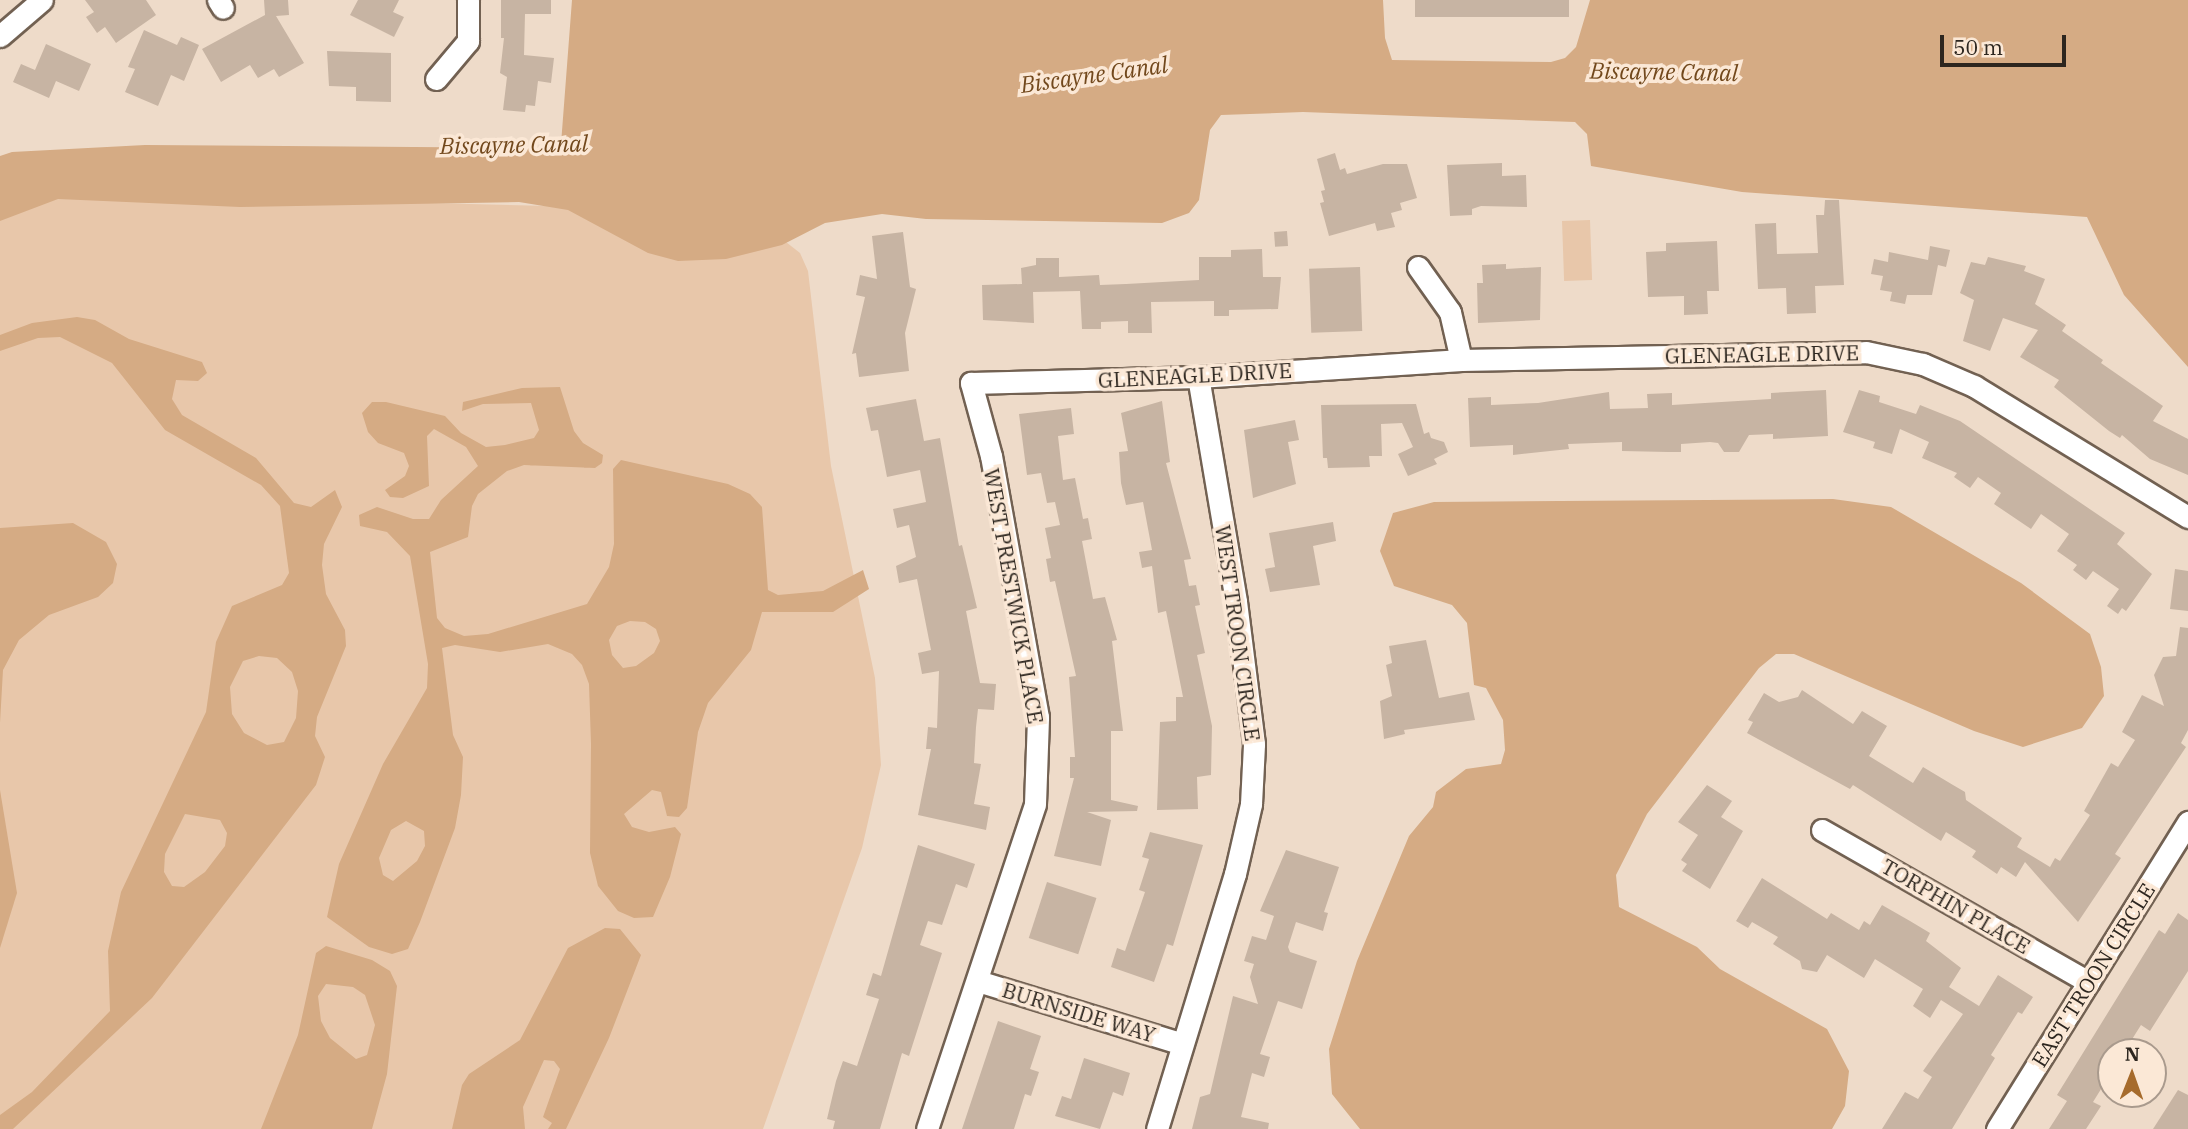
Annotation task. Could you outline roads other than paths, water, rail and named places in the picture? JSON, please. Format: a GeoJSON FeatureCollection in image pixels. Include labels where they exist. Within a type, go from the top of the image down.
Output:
{"type":"FeatureCollection","features":[{"type":"Feature","properties":{"kind":"street"},"geometry":{"type":"LineString","coordinates":[[0,36],[42,0]]}},
{"type":"Feature","properties":{"kind":"street"},"geometry":{"type":"LineString","coordinates":[[436,79],[468,41],[468,0]]}},
{"type":"Feature","properties":{"kind":"street"},"geometry":{"type":"LineString","coordinates":[[1418,267],[1450,312],[1461,360]]}},
{"type":"Feature","properties":{"kind":"street","name":"GLENEAGLE DRIVE"},"geometry":{"type":"LineString","coordinates":[[971,383],[1198,377],[1461,360],[1866,352],[1923,364],[1974,386],[2188,517]]}},
{"type":"Feature","properties":{"kind":"street","name":"WEST TROON CIRCLE"},"geometry":{"type":"LineString","coordinates":[[1157,1129],[1180,1043],[1235,874],[1251,804],[1254,744],[1236,601],[1198,377]]}},
{"type":"Feature","properties":{"kind":"street","name":"WEST PRESTWICK PLACE"},"geometry":{"type":"LineString","coordinates":[[927,1129],[1035,804],[1038,717],[991,456],[971,383]]}},
{"type":"Feature","properties":{"kind":"street","name":"EAST TROON CIRCLE"},"geometry":{"type":"LineString","coordinates":[[1997,1129],[2188,822]]}},
{"type":"Feature","properties":{"kind":"street","name":"TORPHIN PLACE"},"geometry":{"type":"LineString","coordinates":[[1822,830],[2089,982]]}},
{"type":"Feature","properties":{"kind":"street","name":"BURNSIDE WAY"},"geometry":{"type":"LineString","coordinates":[[978,981],[1180,1043]]}},
{"type":"Feature","properties":{"kind":"water","name":"Biscayne Canal"},"geometry":{"type":"Polygon","coordinates":[[[572,0],[1383,0],[1385,38],[1392,60],[1551,62],[1565,58],[1576,47],[1590,0],[2188,0],[2188,367],[2124,295],[2087,217],[1742,192],[1591,166],[1587,134],[1575,122],[1303,112],[1221,115],[1210,130],[1199,200],[1189,213],[1162,223],[926,219],[882,214],[825,223],[782,245],[726,259],[678,261],[648,253],[568,210],[519,202],[240,207],[58,199],[0,221],[0,156],[12,152],[145,145],[548,148],[561,144],[572,0]]]}},
{"type":"Feature","properties":{"kind":"water"},"geometry":{"type":"Polygon","coordinates":[[[77,317],[95,320],[129,339],[202,362],[207,373],[198,381],[176,380],[172,399],[182,415],[256,458],[294,503],[311,507],[335,490],[342,507],[324,544],[322,565],[326,594],[345,630],[346,646],[317,717],[315,736],[325,757],[316,785],[152,998],[13,1129],[0,1129],[0,1115],[32,1092],[110,1011],[108,951],[121,892],[206,712],[216,642],[232,606],[282,585],[289,573],[280,506],[261,485],[165,430],[112,363],[60,337],[38,338],[0,351],[0,335],[32,323],[77,317]],[[259,656],[243,661],[230,687],[232,714],[244,733],[267,745],[284,742],[296,718],[298,691],[292,672],[277,658],[259,656]],[[185,814],[165,854],[164,872],[172,886],[184,887],[205,872],[225,846],[227,833],[220,820],[185,814]]]}},
{"type":"Feature","properties":{"kind":"water"},"geometry":{"type":"Polygon","coordinates":[[[560,387],[574,431],[583,443],[603,455],[602,463],[595,468],[524,465],[507,471],[478,494],[472,506],[468,537],[430,552],[437,618],[445,628],[464,636],[488,634],[587,604],[609,567],[614,544],[613,469],[621,460],[728,484],[750,494],[762,507],[768,590],[778,595],[823,591],[863,570],[869,589],[833,612],[762,612],[751,650],[708,703],[698,732],[687,808],[679,817],[667,816],[661,792],[652,790],[624,814],[632,827],[649,832],[675,827],[681,834],[670,877],[653,917],[634,918],[618,911],[598,886],[590,853],[589,684],[582,665],[572,654],[548,644],[500,652],[455,645],[442,648],[453,735],[463,757],[461,795],[455,828],[420,922],[408,949],[392,954],[369,947],[327,917],[339,864],[383,764],[427,688],[428,664],[410,556],[387,532],[360,526],[359,515],[377,507],[413,519],[429,519],[441,500],[478,466],[466,447],[434,429],[427,436],[429,486],[403,498],[390,497],[385,490],[405,476],[409,466],[404,453],[378,443],[368,432],[362,413],[372,402],[386,402],[445,416],[461,433],[486,447],[505,445],[534,438],[539,430],[531,403],[483,404],[462,411],[463,402],[522,388],[560,387]],[[630,621],[617,626],[609,640],[612,655],[623,668],[636,666],[654,653],[660,641],[656,629],[645,622],[630,621]],[[406,821],[391,830],[379,858],[383,875],[393,881],[417,861],[425,846],[424,831],[406,821]]]}},
{"type":"Feature","properties":{"kind":"water"},"geometry":{"type":"Polygon","coordinates":[[[1833,499],[1891,507],[2021,583],[2090,634],[2101,667],[2104,696],[2082,728],[2023,747],[1974,731],[1794,654],[1776,654],[1759,668],[1647,814],[1616,875],[1619,907],[1697,947],[1720,969],[1827,1029],[1849,1071],[1845,1106],[1832,1129],[1360,1129],[1332,1094],[1329,1049],[1357,961],[1409,836],[1433,807],[1436,792],[1466,769],[1501,764],[1505,750],[1503,720],[1486,688],[1474,685],[1467,623],[1452,605],[1394,586],[1380,551],[1393,513],[1434,502],[1833,499]]]}},
{"type":"Feature","properties":{"kind":"water"},"geometry":{"type":"Polygon","coordinates":[[[73,523],[106,542],[117,564],[113,583],[98,597],[49,615],[19,640],[3,670],[0,723],[0,528],[73,523]]]}},
{"type":"Feature","properties":{"kind":"water"},"geometry":{"type":"Polygon","coordinates":[[[0,790],[17,893],[0,948],[0,790]]]}},
{"type":"Feature","properties":{"kind":"water"},"geometry":{"type":"Polygon","coordinates":[[[605,928],[620,929],[641,955],[609,1038],[566,1129],[548,1129],[552,1123],[543,1117],[560,1069],[554,1061],[544,1060],[523,1107],[525,1129],[452,1129],[462,1085],[469,1074],[520,1040],[568,948],[605,928]]]}},
{"type":"Feature","properties":{"kind":"water"},"geometry":{"type":"Polygon","coordinates":[[[326,946],[372,960],[390,971],[397,986],[387,1074],[372,1129],[261,1129],[298,1035],[316,953],[326,946]],[[326,984],[318,996],[321,1021],[330,1038],[356,1059],[367,1055],[375,1025],[365,995],[353,987],[326,984]]]}}]}
